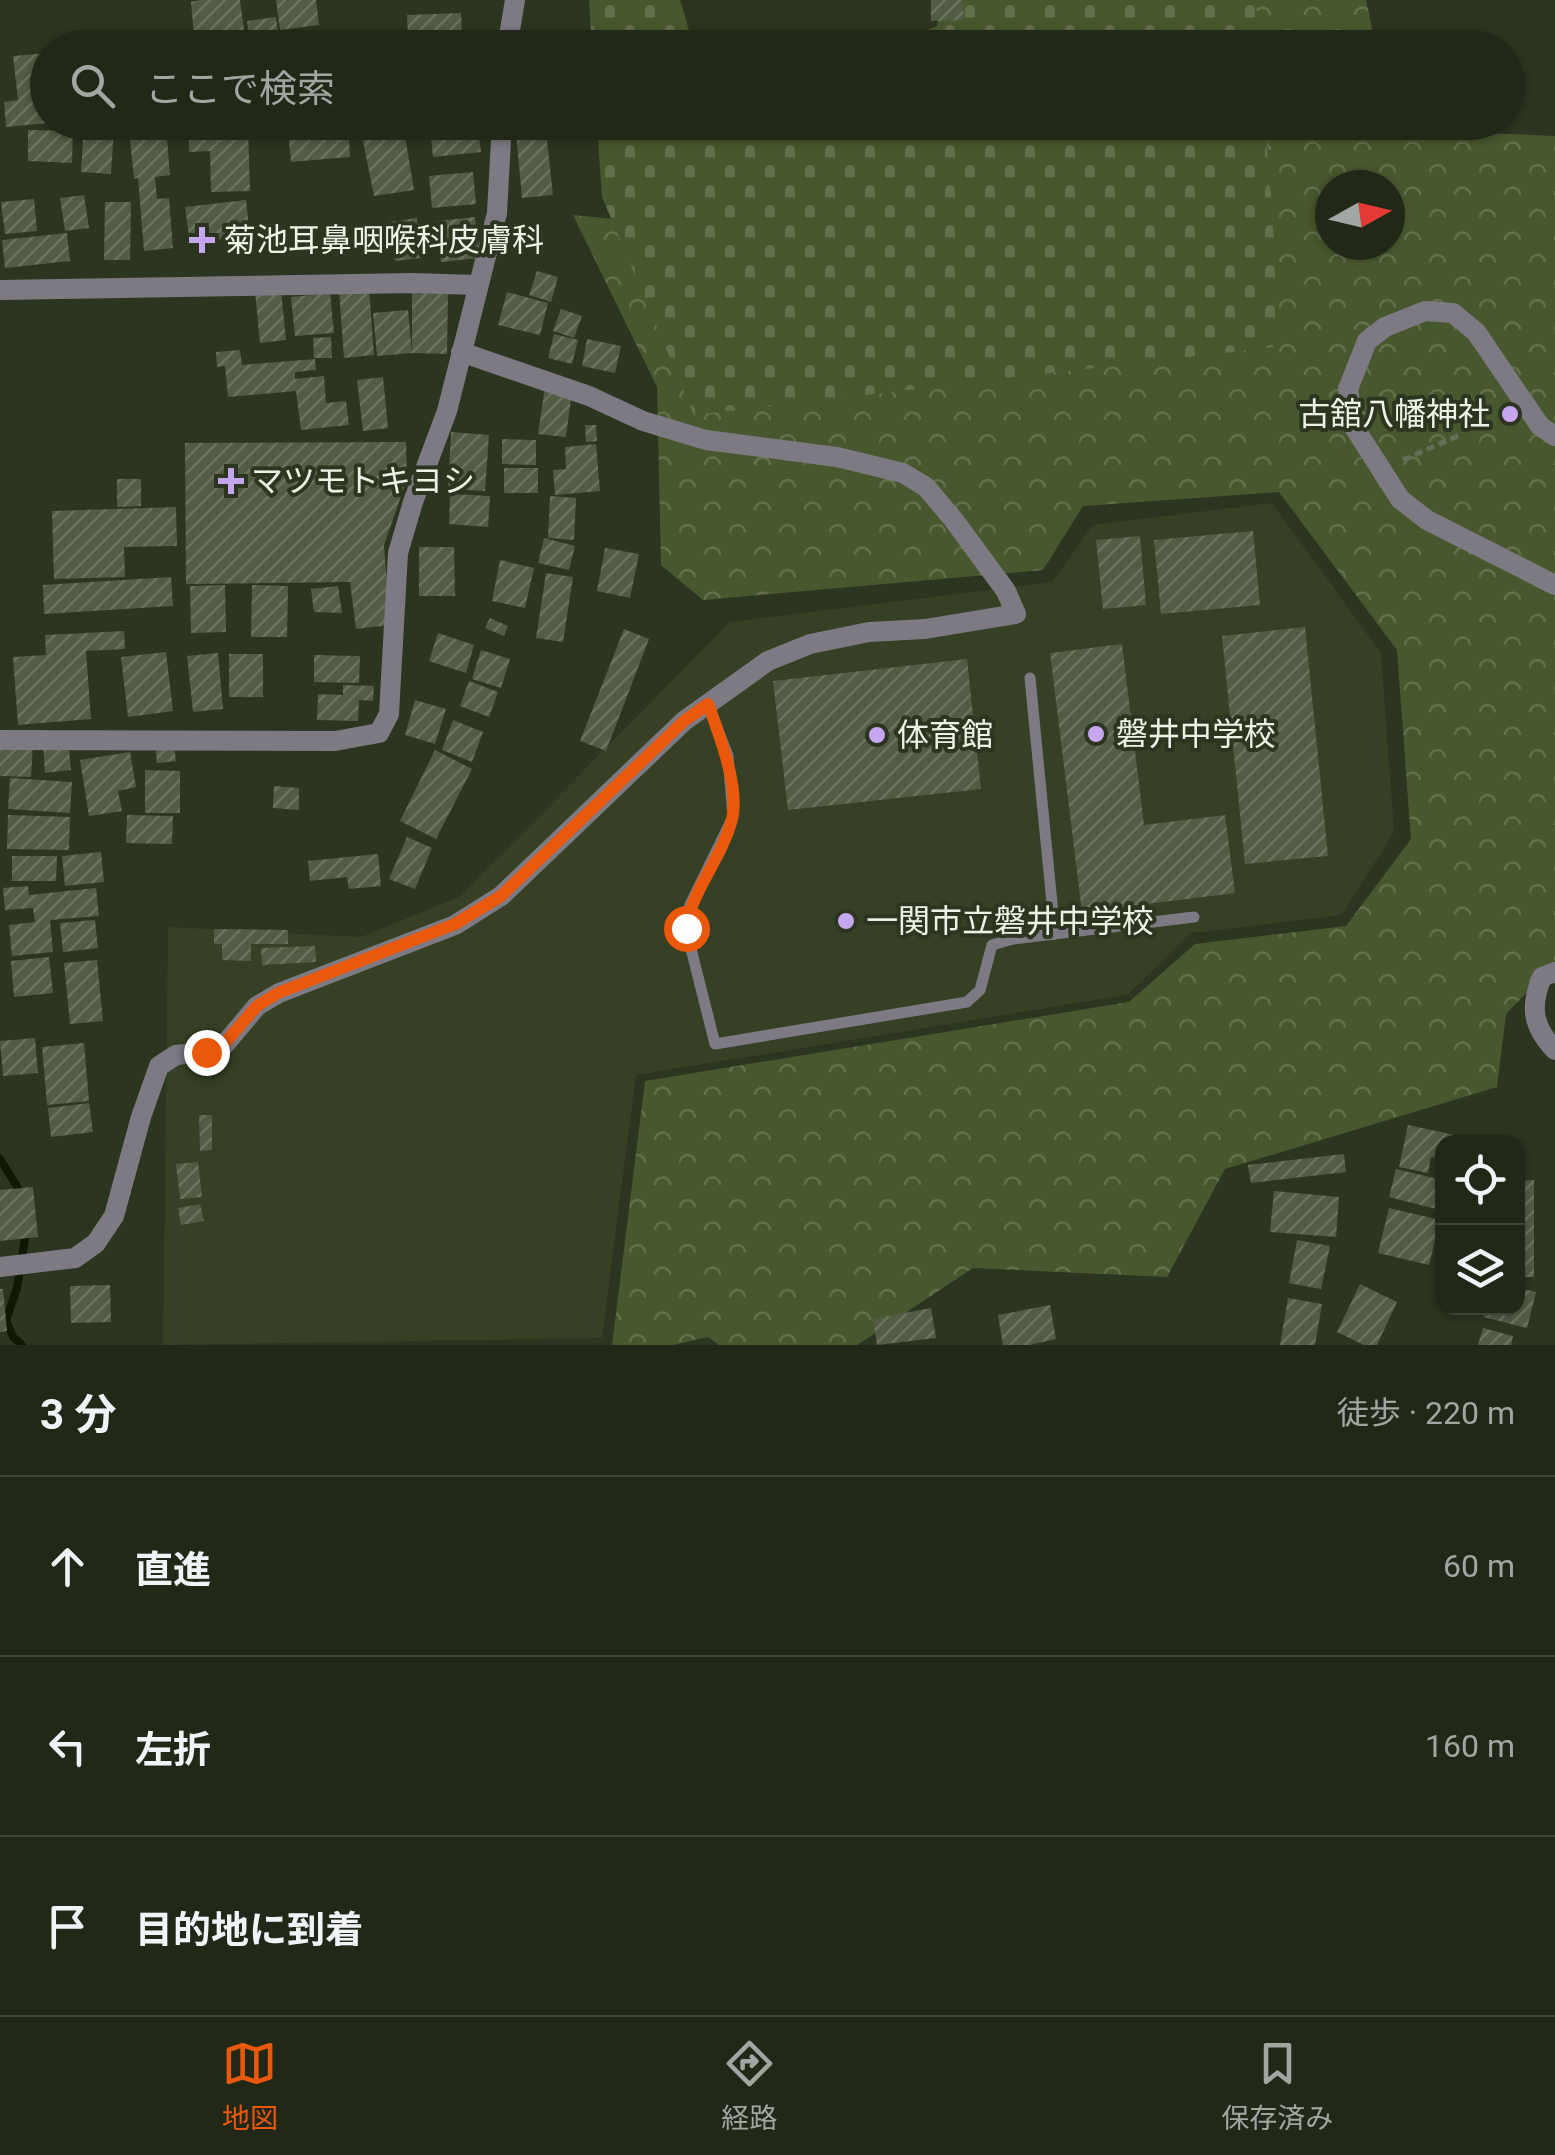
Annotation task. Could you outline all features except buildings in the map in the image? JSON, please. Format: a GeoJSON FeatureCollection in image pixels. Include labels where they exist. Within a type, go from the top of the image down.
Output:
{"type":"FeatureCollection","features":[{"type":"Feature","properties":{"kind":"street"},"geometry":{"type":"LineString","coordinates":[[510,30],[515,0]]}},
{"type":"Feature","properties":{"kind":"street"},"geometry":{"type":"LineString","coordinates":[[0,740],[335,741],[379,733],[389,714],[398,553],[446,410],[497,213],[501,140]]}},
{"type":"Feature","properties":{"kind":"street"},"geometry":{"type":"LineString","coordinates":[[0,290],[477,285]]}},
{"type":"Feature","properties":{"kind":"street"},"geometry":{"type":"LineString","coordinates":[[1555,436],[1540,426],[1476,332],[1453,313],[1425,311],[1385,327],[1367,341],[1348,390],[1354,427],[1400,499],[1426,520],[1555,585]]}},
{"type":"Feature","properties":{"kind":"street"},"geometry":{"type":"LineString","coordinates":[[0,1267],[75,1258],[96,1243],[114,1216],[159,1066],[176,1055],[206,1052],[224,1044],[257,1006],[278,993],[455,924],[501,896],[684,721],[768,661],[810,644],[868,632],[925,629],[1016,614],[1006,591],[953,519],[926,487],[904,473],[836,457],[706,440],[643,421],[589,396],[460,352]]}},
{"type":"Feature","properties":{"kind":"street"},"geometry":{"type":"LineString","coordinates":[[1555,972],[1542,976],[1534,998],[1534,1014],[1539,1031],[1555,1050]]}},
{"type":"Feature","properties":{"kind":"lane"},"geometry":{"type":"LineString","coordinates":[[1030,678],[1054,934]]}},
{"type":"Feature","properties":{"kind":"lane"},"geometry":{"type":"LineString","coordinates":[[708,704],[728,756],[733,817],[690,905],[686,928],[714,1044],[967,1002],[980,990],[992,945],[1194,917]]}},
{"type":"Feature","properties":{"kind":"path"},"geometry":{"type":"LineString","coordinates":[[1381,468],[1460,435]]}},
{"type":"Feature","properties":{"kind":"shaded area","name":"一関市立磐井中学校"},"geometry":{"type":"Polygon","coordinates":[[[1272,503],[1381,653],[1394,832],[1342,915],[1192,933],[1127,995],[636,1075],[602,1338],[163,1345],[168,927],[361,937],[459,897],[730,622],[1052,582],[1093,525],[1272,503]]]}},
{"type":"Feature","properties":{"kind":"green space"},"geometry":{"type":"Polygon","coordinates":[[[589,0],[680,0],[689,30],[591,30],[589,0]]]}},
{"type":"Feature","properties":{"kind":"green space"},"geometry":{"type":"Polygon","coordinates":[[[940,0],[1256,0],[1259,30],[928,30],[937,26],[940,0]]]}},
{"type":"Feature","properties":{"kind":"green space"},"geometry":{"type":"Polygon","coordinates":[[[1014,0],[1366,0],[1372,30],[1012,30],[1014,0]]]}},
{"type":"Feature","properties":{"kind":"green space"},"geometry":{"type":"Polygon","coordinates":[[[1525,135],[1555,136],[1555,963],[1506,1014],[1497,1087],[1225,1169],[1167,1277],[973,1268],[857,1345],[719,1345],[708,1337],[673,1345],[612,1345],[645,1081],[1129,1002],[1195,944],[1346,926],[1411,839],[1397,650],[1279,492],[1083,506],[1043,570],[703,600],[661,565],[657,387],[573,215],[789,237],[845,140],[1525,140],[1525,135]]]}},
{"type":"Feature","properties":{"kind":"green space"},"geometry":{"type":"Polygon","coordinates":[[[598,140],[1266,140],[1282,346],[694,415],[602,197],[598,140]]]}},
{"type":"Feature","properties":{"kind":"waterway"},"geometry":{"type":"LineString","coordinates":[[0,1159],[21,1193]]}},
{"type":"Feature","properties":{"kind":"waterway"},"geometry":{"type":"LineString","coordinates":[[22,1345],[13,1337],[6,1320],[17,1288],[26,1232]]}},
{"type":"Feature","properties":{"kind":"place","name":"菊池耳鼻咽喉科皮膚科"},"geometry":{"type":"Point","coordinates":[202,240]}},
{"type":"Feature","properties":{"kind":"place","name":"古舘八幡神社"},"geometry":{"type":"Point","coordinates":[1510,414]}},
{"type":"Feature","properties":{"kind":"place","name":"マツモトキヨシ"},"geometry":{"type":"Point","coordinates":[231,481]}},
{"type":"Feature","properties":{"kind":"place","name":"磐井中学校"},"geometry":{"type":"Point","coordinates":[1096,734]}},
{"type":"Feature","properties":{"kind":"place","name":"体育館"},"geometry":{"type":"Point","coordinates":[877,735]}},
{"type":"Feature","properties":{"kind":"place","name":"一関市立磐井中学校"},"geometry":{"type":"Point","coordinates":[846,921]}},
{"type":"Feature","properties":{"kind":"route"},"geometry":{"type":"LineString","coordinates":[[206,1052],[224,1044],[257,1006],[278,993],[455,924],[501,896],[684,721],[708,704],[728,756],[733,817],[690,905],[686,928]]}}]}
